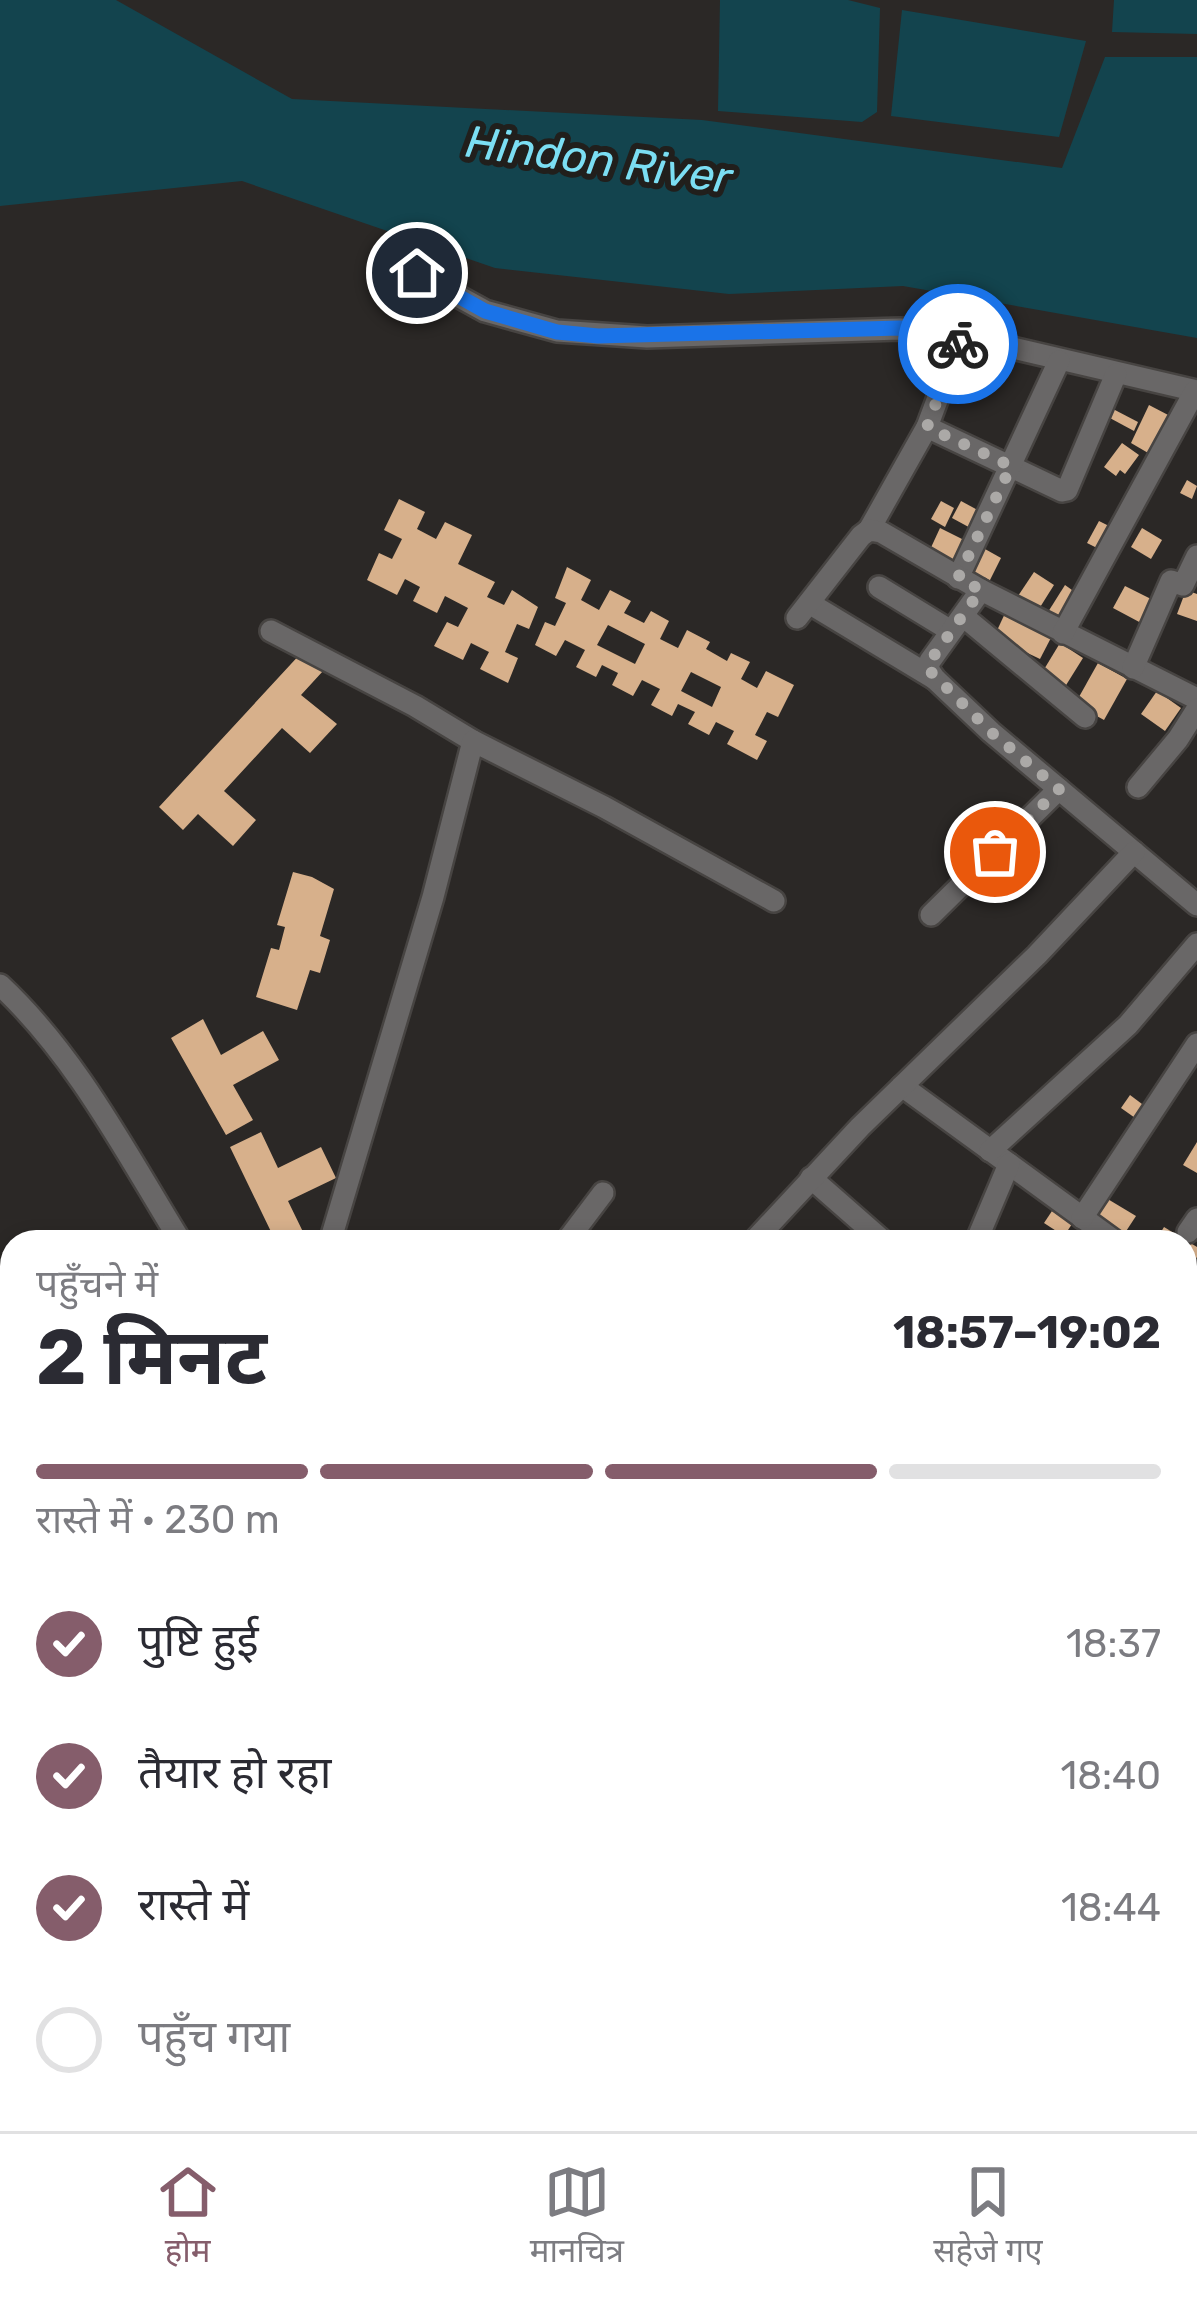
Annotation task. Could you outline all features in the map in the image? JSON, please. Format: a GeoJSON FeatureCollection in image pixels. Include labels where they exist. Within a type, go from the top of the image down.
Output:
{"type":"FeatureCollection","features":[{"type":"Feature","properties":{"kind":"street"},"geometry":{"type":"LineString","coordinates":[[383,255],[485,311],[557,332],[647,337],[900,328],[961,336],[1196,391],[1063,633]]}},
{"type":"Feature","properties":{"kind":"street"},"geometry":{"type":"LineString","coordinates":[[961,336],[927,427],[869,530],[803,610],[935,679],[1197,905]]}},
{"type":"Feature","properties":{"kind":"street"},"geometry":{"type":"LineString","coordinates":[[958,578],[1059,361]]}},
{"type":"Feature","properties":{"kind":"street"},"geometry":{"type":"LineString","coordinates":[[927,427],[1067,490],[1116,374]]}},
{"type":"Feature","properties":{"kind":"street"},"geometry":{"type":"LineString","coordinates":[[869,530],[881,532],[958,578],[1197,699]]}},
{"type":"Feature","properties":{"kind":"street"},"geometry":{"type":"LineString","coordinates":[[1133,668],[1171,581],[1183,585],[1197,556]]}},
{"type":"Feature","properties":{"kind":"street"},"geometry":{"type":"LineString","coordinates":[[879,586],[957,623],[1085,717]]}},
{"type":"Feature","properties":{"kind":"street"},"geometry":{"type":"LineString","coordinates":[[935,679],[928,664],[981,590]]}},
{"type":"Feature","properties":{"kind":"street"},"geometry":{"type":"LineString","coordinates":[[271,631],[774,901]]}},
{"type":"Feature","properties":{"kind":"street"},"geometry":{"type":"LineString","coordinates":[[1138,787],[1197,709]]}},
{"type":"Feature","properties":{"kind":"street"},"geometry":{"type":"LineString","coordinates":[[1178,740],[1197,757]]}},
{"type":"Feature","properties":{"kind":"street"},"geometry":{"type":"LineString","coordinates":[[334,1230],[433,897],[473,741]]}},
{"type":"Feature","properties":{"kind":"street"},"geometry":{"type":"LineString","coordinates":[[931,915],[1059,789]]}},
{"type":"Feature","properties":{"kind":"street"},"geometry":{"type":"LineString","coordinates":[[769,1230],[812,1178],[1134,852]]}},
{"type":"Feature","properties":{"kind":"street"},"geometry":{"type":"LineString","coordinates":[[979,1230],[999,1158],[1128,1025],[1197,944]]}},
{"type":"Feature","properties":{"kind":"street"},"geometry":{"type":"LineString","coordinates":[[0,985],[92,1093],[175,1230]]}},
{"type":"Feature","properties":{"kind":"street"},"geometry":{"type":"LineString","coordinates":[[1082,1218],[1197,1044]]}},
{"type":"Feature","properties":{"kind":"street"},"geometry":{"type":"LineString","coordinates":[[902,1086],[1099,1230]]}},
{"type":"Feature","properties":{"kind":"street"},"geometry":{"type":"LineString","coordinates":[[812,1178],[870,1230]]}},
{"type":"Feature","properties":{"kind":"street"},"geometry":{"type":"LineString","coordinates":[[575,1230],[603,1193]]}},
{"type":"Feature","properties":{"kind":"water","name":"Hindon River"},"geometry":{"type":"Polygon","coordinates":[[[0,0],[116,0],[292,99],[702,120],[1062,168],[1105,57],[1197,57],[1197,338],[903,286],[729,294],[495,268],[242,181],[0,206],[0,0]]]}},
{"type":"Feature","properties":{"kind":"water"},"geometry":{"type":"Polygon","coordinates":[[[720,0],[848,0],[880,8],[877,112],[862,122],[718,111],[720,0]]]}},
{"type":"Feature","properties":{"kind":"water"},"geometry":{"type":"Polygon","coordinates":[[[1114,0],[1197,0],[1197,34],[1112,32],[1114,0]]]}},
{"type":"Feature","properties":{"kind":"water"},"geometry":{"type":"Polygon","coordinates":[[[902,10],[1086,41],[1059,137],[891,116],[902,10]]]}},
{"type":"Feature","properties":{"kind":"building"},"geometry":{"type":"Polygon","coordinates":[[[1149,405],[1172,417],[1155,457],[1131,443],[1149,405]]]}},
{"type":"Feature","properties":{"kind":"building"},"geometry":{"type":"Polygon","coordinates":[[[1113,409],[1138,422],[1134,431],[1108,417],[1113,409]]]}},
{"type":"Feature","properties":{"kind":"building"},"geometry":{"type":"Polygon","coordinates":[[[1122,443],[1139,455],[1125,474],[1120,470],[1116,476],[1104,467],[1122,443]]]}},
{"type":"Feature","properties":{"kind":"building"},"geometry":{"type":"Polygon","coordinates":[[[1187,480],[1197,486],[1192,499],[1180,493],[1187,480]]]}},
{"type":"Feature","properties":{"kind":"building"},"geometry":{"type":"Polygon","coordinates":[[[399,499],[425,512],[417,529],[436,539],[445,522],[472,535],[458,564],[495,582],[487,597],[504,605],[512,590],[538,607],[529,629],[517,624],[505,652],[518,658],[508,683],[480,669],[489,652],[471,643],[463,660],[434,646],[447,622],[458,627],[468,608],[445,596],[437,613],[413,601],[420,587],[405,579],[397,595],[367,580],[379,553],[392,559],[402,539],[384,530],[399,499]]]}},
{"type":"Feature","properties":{"kind":"building"},"geometry":{"type":"Polygon","coordinates":[[[941,501],[954,508],[945,527],[931,519],[941,501]]]}},
{"type":"Feature","properties":{"kind":"building"},"geometry":{"type":"Polygon","coordinates":[[[961,501],[985,514],[976,531],[952,518],[961,501]]]}},
{"type":"Feature","properties":{"kind":"building"},"geometry":{"type":"Polygon","coordinates":[[[1099,521],[1113,528],[1101,550],[1087,543],[1099,521]]]}},
{"type":"Feature","properties":{"kind":"building"},"geometry":{"type":"Polygon","coordinates":[[[940,528],[970,543],[957,569],[928,554],[940,528]]]}},
{"type":"Feature","properties":{"kind":"building"},"geometry":{"type":"Polygon","coordinates":[[[1142,528],[1162,540],[1151,559],[1131,547],[1142,528]]]}},
{"type":"Feature","properties":{"kind":"building"},"geometry":{"type":"Polygon","coordinates":[[[985,549],[1001,558],[988,584],[972,575],[985,549]]]}},
{"type":"Feature","properties":{"kind":"building"},"geometry":{"type":"Polygon","coordinates":[[[567,567],[591,580],[581,600],[599,610],[610,590],[631,601],[624,613],[644,623],[651,611],[669,621],[660,639],[678,648],[687,630],[710,642],[706,649],[727,661],[731,653],[750,662],[741,679],[757,688],[766,671],[794,685],[778,717],[767,712],[755,735],[767,741],[757,760],[727,744],[734,731],[716,722],[709,735],[688,724],[695,712],[678,704],[672,716],[651,705],[660,689],[642,680],[633,696],[612,685],[618,673],[602,665],[596,677],[576,667],[585,650],[565,640],[556,656],[535,645],[545,622],[555,626],[566,603],[555,598],[567,567]],[[608,625],[597,645],[635,664],[645,644],[608,625]],[[691,672],[681,691],[712,707],[721,687],[691,672]]]}},
{"type":"Feature","properties":{"kind":"building"},"geometry":{"type":"Polygon","coordinates":[[[1034,572],[1054,585],[1037,612],[1016,599],[1034,572]]]}},
{"type":"Feature","properties":{"kind":"building"},"geometry":{"type":"Polygon","coordinates":[[[1065,585],[1079,595],[1062,621],[1048,612],[1065,585]]]}},
{"type":"Feature","properties":{"kind":"building"},"geometry":{"type":"Polygon","coordinates":[[[1125,586],[1155,601],[1143,624],[1113,608],[1125,586]]]}},
{"type":"Feature","properties":{"kind":"building"},"geometry":{"type":"Polygon","coordinates":[[[1186,590],[1197,594],[1197,621],[1177,614],[1186,590]]]}},
{"type":"Feature","properties":{"kind":"building"},"geometry":{"type":"Polygon","coordinates":[[[1007,609],[1054,632],[1040,659],[994,637],[1007,609]]]}},
{"type":"Feature","properties":{"kind":"building"},"geometry":{"type":"Polygon","coordinates":[[[1060,643],[1083,658],[1063,690],[1040,676],[1060,643]]]}},
{"type":"Feature","properties":{"kind":"building"},"geometry":{"type":"Polygon","coordinates":[[[303,651],[323,671],[301,695],[337,724],[310,753],[282,728],[224,791],[256,820],[233,846],[198,814],[183,830],[159,807],[303,651]]]}},
{"type":"Feature","properties":{"kind":"building"},"geometry":{"type":"Polygon","coordinates":[[[1098,663],[1127,679],[1104,720],[1075,704],[1098,663]]]}},
{"type":"Feature","properties":{"kind":"building"},"geometry":{"type":"Polygon","coordinates":[[[1157,691],[1181,708],[1165,731],[1141,714],[1157,691]]]}},
{"type":"Feature","properties":{"kind":"building"},"geometry":{"type":"Polygon","coordinates":[[[293,872],[334,889],[320,936],[330,940],[320,973],[310,970],[297,1010],[256,997],[271,948],[279,950],[285,927],[277,925],[293,872]]]}},
{"type":"Feature","properties":{"kind":"building"},"geometry":{"type":"Polygon","coordinates":[[[203,1019],[221,1055],[263,1031],[279,1060],[233,1085],[253,1120],[226,1135],[171,1038],[203,1019]]]}},
{"type":"Feature","properties":{"kind":"building"},"geometry":{"type":"Polygon","coordinates":[[[1130,1095],[1146,1107],[1138,1120],[1121,1108],[1130,1095]]]}},
{"type":"Feature","properties":{"kind":"building"},"geometry":{"type":"Polygon","coordinates":[[[261,1132],[278,1168],[321,1147],[336,1178],[288,1201],[302,1230],[270,1230],[230,1147],[261,1132]]]}},
{"type":"Feature","properties":{"kind":"building"},"geometry":{"type":"Polygon","coordinates":[[[1197,1142],[1197,1173],[1183,1165],[1197,1142]]]}},
{"type":"Feature","properties":{"kind":"building"},"geometry":{"type":"Polygon","coordinates":[[[1106,1198],[1136,1216],[1127,1230],[1101,1230],[1090,1223],[1106,1198]]]}},
{"type":"Feature","properties":{"kind":"building"},"geometry":{"type":"Polygon","coordinates":[[[1052,1211],[1072,1224],[1068,1230],[1055,1230],[1044,1223],[1052,1211]]]}},
{"type":"Feature","properties":{"kind":"way so far"},"geometry":{"type":"LineString","coordinates":[[958,344],[927,427],[1011,466],[958,578],[981,590],[928,669],[991,732],[1059,789],[995,852]]}},
{"type":"Feature","properties":{"kind":"route"},"geometry":{"type":"LineString","coordinates":[[417,273],[485,311],[557,332],[647,337],[900,328],[961,336],[958,344]]}}]}
